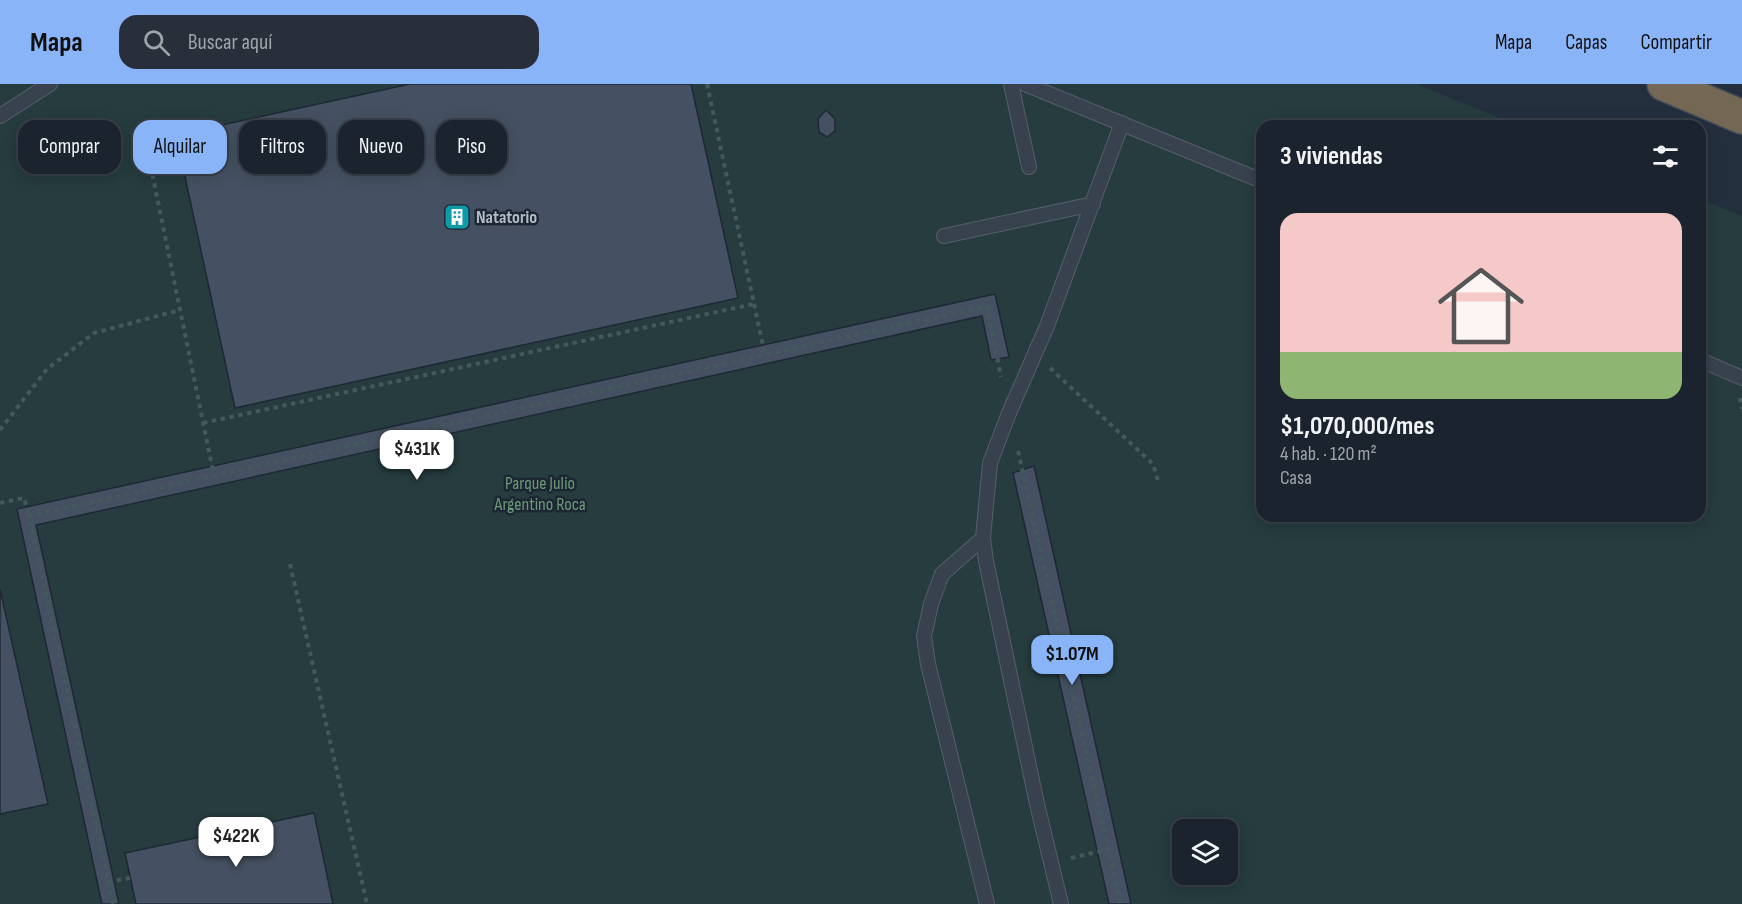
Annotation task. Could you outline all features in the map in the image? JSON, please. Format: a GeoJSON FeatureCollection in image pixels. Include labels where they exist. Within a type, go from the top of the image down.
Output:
{"type":"FeatureCollection","features":[{"type":"Feature","properties":{"kind":"highway"},"geometry":{"type":"LineString","coordinates":[[1664,84],[1742,117]]}},
{"type":"Feature","properties":{"kind":"lane"},"geometry":{"type":"LineString","coordinates":[[0,116],[50,84]]}},
{"type":"Feature","properties":{"kind":"lane"},"geometry":{"type":"LineString","coordinates":[[1011,84],[1029,167]]}},
{"type":"Feature","properties":{"kind":"lane"},"geometry":{"type":"LineString","coordinates":[[1025,84],[1256,179]]}},
{"type":"Feature","properties":{"kind":"lane"},"geometry":{"type":"LineString","coordinates":[[1061,904],[986,561],[983,538],[990,463],[1035,354],[1122,123]]}},
{"type":"Feature","properties":{"kind":"lane"},"geometry":{"type":"LineString","coordinates":[[944,236],[1093,204]]}},
{"type":"Feature","properties":{"kind":"lane"},"geometry":{"type":"LineString","coordinates":[[1706,363],[1742,378]]}},
{"type":"Feature","properties":{"kind":"lane"},"geometry":{"type":"LineString","coordinates":[[983,538],[942,574],[931,604],[924,636],[928,664],[987,904]]}},
{"type":"Feature","properties":{"kind":"path"},"geometry":{"type":"LineString","coordinates":[[707,84],[765,355]]}},
{"type":"Feature","properties":{"kind":"path"},"geometry":{"type":"LineString","coordinates":[[152,174],[214,476]]}},
{"type":"Feature","properties":{"kind":"path"},"geometry":{"type":"LineString","coordinates":[[203,423],[754,304]]}},
{"type":"Feature","properties":{"kind":"path"},"geometry":{"type":"LineString","coordinates":[[28,516],[987,306],[1009,413],[1121,904]]}},
{"type":"Feature","properties":{"kind":"path"},"geometry":{"type":"LineString","coordinates":[[0,430],[47,369],[94,333],[180,310]]}},
{"type":"Feature","properties":{"kind":"path"},"geometry":{"type":"LineString","coordinates":[[1035,354],[1153,464],[1158,481]]}},
{"type":"Feature","properties":{"kind":"path"},"geometry":{"type":"LineString","coordinates":[[0,503],[24,498],[113,904]]}},
{"type":"Feature","properties":{"kind":"path"},"geometry":{"type":"LineString","coordinates":[[290,564],[367,904]]}},
{"type":"Feature","properties":{"kind":"path"},"geometry":{"type":"LineString","coordinates":[[1010,673],[1065,660]]}},
{"type":"Feature","properties":{"kind":"path"},"geometry":{"type":"LineString","coordinates":[[1052,863],[1108,849]]}},
{"type":"Feature","properties":{"kind":"path"},"geometry":{"type":"LineString","coordinates":[[108,882],[130,878]]}},
{"type":"Feature","properties":{"kind":"green space","name":"Parque Julio Argentino Roca"},"geometry":{"type":"Polygon","coordinates":[[[0,84],[1416,84],[1504,120],[1256,120],[1256,522],[1706,522],[1706,201],[1742,216],[1742,904],[0,904],[0,84]]]}},
{"type":"Feature","properties":{"kind":"building","name":"Natatorio"},"geometry":{"type":"Polygon","coordinates":[[[410,84],[691,84],[738,298],[235,408],[184,174],[227,174],[227,124],[239,121],[239,174],[326,174],[326,120],[245,120],[410,84]]]}},
{"type":"Feature","properties":{"kind":"building"},"geometry":{"type":"Polygon","coordinates":[[[826,110],[835,119],[835,131],[827,137],[819,132],[818,119],[826,110]]]}},
{"type":"Feature","properties":{"kind":"building"},"geometry":{"type":"Polygon","coordinates":[[[995,294],[1009,357],[991,360],[982,316],[36,525],[119,904],[102,904],[17,509],[995,294]]]}},
{"type":"Feature","properties":{"kind":"building"},"geometry":{"type":"Polygon","coordinates":[[[1034,466],[1131,904],[1109,904],[1013,473],[1034,466]]]}},
{"type":"Feature","properties":{"kind":"building"},"geometry":{"type":"Polygon","coordinates":[[[0,589],[48,804],[0,814],[0,589]]]}},
{"type":"Feature","properties":{"kind":"building"},"geometry":{"type":"Polygon","coordinates":[[[314,813],[333,904],[136,904],[125,853],[314,813]]]}},
{"type":"Feature","properties":{"kind":"place","name":"Natatorio"},"geometry":{"type":"Point","coordinates":[457,217]}}]}
